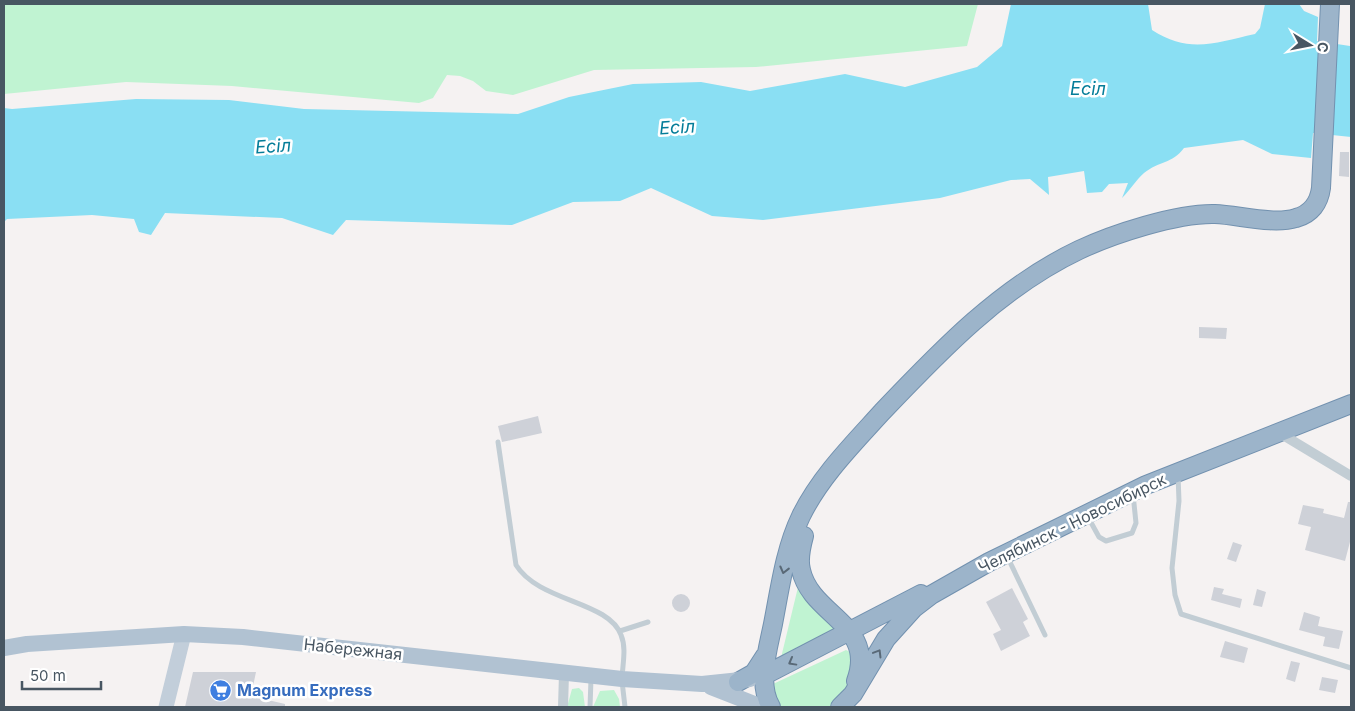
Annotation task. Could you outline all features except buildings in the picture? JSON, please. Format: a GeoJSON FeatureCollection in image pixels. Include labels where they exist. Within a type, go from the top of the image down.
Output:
{"type":"FeatureCollection","features":[{"type":"Feature","properties":{"kind":"highway"},"geometry":{"type":"LineString","coordinates":[[771,707],[766,694],[765,675],[770,642],[794,535],[802,513],[822,482],[853,444],[969,324],[1004,296],[1038,273],[1081,249],[1158,222],[1208,214],[1279,220],[1296,218],[1308,212],[1317,203],[1321,182],[1330,4]]}},
{"type":"Feature","properties":{"kind":"highway"},"geometry":{"type":"LineString","coordinates":[[844,704],[858,676],[860,660],[857,645],[850,631],[813,594],[802,576],[800,552],[808,523],[830,487],[947,353],[988,312],[1038,273]]}},
{"type":"Feature","properties":{"kind":"highway","name":"Челябинск - Новосибирск"},"geometry":{"type":"LineString","coordinates":[[844,704],[886,640],[914,608],[931,595],[989,562],[1132,491],[1351,404]]}},
{"type":"Feature","properties":{"kind":"highway"},"geometry":{"type":"LineString","coordinates":[[765,675],[989,562]]}},
{"type":"Feature","properties":{"kind":"highway"},"geometry":{"type":"LineString","coordinates":[[738,682],[749,677],[760,668],[770,642]]}},
{"type":"Feature","properties":{"kind":"highway"},"geometry":{"type":"LineString","coordinates":[[820,647],[834,643],[844,644],[854,650],[860,660]]}},
{"type":"Feature","properties":{"kind":"main road","name":"Набережная"},"geometry":{"type":"LineString","coordinates":[[4,648],[26,644],[184,634],[349,648],[622,680],[702,684],[738,682],[765,675]]}},
{"type":"Feature","properties":{"kind":"main road"},"geometry":{"type":"LineString","coordinates":[[166,707],[184,634]]}},
{"type":"Feature","properties":{"kind":"main road","name":"Набережная"},"geometry":{"type":"LineString","coordinates":[[702,684],[730,693],[762,707]]}},
{"type":"Feature","properties":{"kind":"street"},"geometry":{"type":"LineString","coordinates":[[1278,432],[1351,476]]}},
{"type":"Feature","properties":{"kind":"street"},"geometry":{"type":"LineString","coordinates":[[563,707],[564,674]]}},
{"type":"Feature","properties":{"kind":"lane"},"geometry":{"type":"LineString","coordinates":[[498,442],[508,496],[513,553],[522,574],[539,587],[609,618],[620,631],[624,644],[622,680],[625,707]]}},
{"type":"Feature","properties":{"kind":"lane"},"geometry":{"type":"LineString","coordinates":[[1178,472],[1179,501],[1172,568],[1175,595],[1181,614],[1351,668]]}},
{"type":"Feature","properties":{"kind":"lane"},"geometry":{"type":"LineString","coordinates":[[1086,513],[1102,540],[1110,541],[1132,533],[1136,523],[1132,491]]}},
{"type":"Feature","properties":{"kind":"lane"},"geometry":{"type":"LineString","coordinates":[[1006,554],[1045,635]]}},
{"type":"Feature","properties":{"kind":"lane"},"geometry":{"type":"LineString","coordinates":[[620,631],[648,622]]}},
{"type":"Feature","properties":{"kind":"lane"},"geometry":{"type":"LineString","coordinates":[[590,707],[591,676]]}},
{"type":"Feature","properties":{"kind":"green space"},"geometry":{"type":"Polygon","coordinates":[[[4,4],[978,4],[967,46],[756,67],[594,70],[513,95],[486,91],[473,81],[460,76],[447,75],[433,98],[419,103],[232,86],[126,82],[4,94],[4,4]]]}},
{"type":"Feature","properties":{"kind":"green space"},"geometry":{"type":"Polygon","coordinates":[[[799,583],[842,632],[779,666],[799,583]]]}},
{"type":"Feature","properties":{"kind":"green space"},"geometry":{"type":"Polygon","coordinates":[[[846,650],[854,654],[849,686],[832,705],[828,707],[779,707],[771,688],[773,684],[846,650]]]}},
{"type":"Feature","properties":{"kind":"green space"},"geometry":{"type":"Polygon","coordinates":[[[579,688],[583,692],[585,707],[567,707],[572,689],[579,688]]]}},
{"type":"Feature","properties":{"kind":"green space"},"geometry":{"type":"Polygon","coordinates":[[[614,690],[619,699],[620,707],[593,707],[600,691],[614,690]]]}},
{"type":"Feature","properties":{"kind":"water","name":"Есіл"},"geometry":{"type":"Polygon","coordinates":[[[1011,4],[1148,4],[1152,30],[1178,42],[1202,44],[1227,41],[1255,34],[1260,28],[1265,4],[1299,4],[1304,11],[1318,17],[1317,41],[1350,46],[1351,40],[1351,137],[1313,133],[1311,158],[1272,154],[1243,140],[1184,148],[1175,157],[1144,173],[1122,198],[1128,183],[1109,184],[1102,192],[1087,193],[1084,171],[1048,177],[1049,195],[1030,179],[1011,180],[940,198],[763,220],[712,216],[651,188],[620,201],[573,202],[512,225],[346,220],[333,235],[282,218],[165,213],[151,235],[139,232],[134,219],[92,215],[7,219],[4,222],[4,108],[12,109],[136,99],[229,100],[304,109],[518,114],[569,97],[633,84],[701,82],[750,91],[845,74],[905,87],[977,67],[1002,46],[1011,4]]]}},
{"type":"Feature","properties":{"kind":"place","name":"Magnum Express"},"geometry":{"type":"Point","coordinates":[221,690]}}]}
